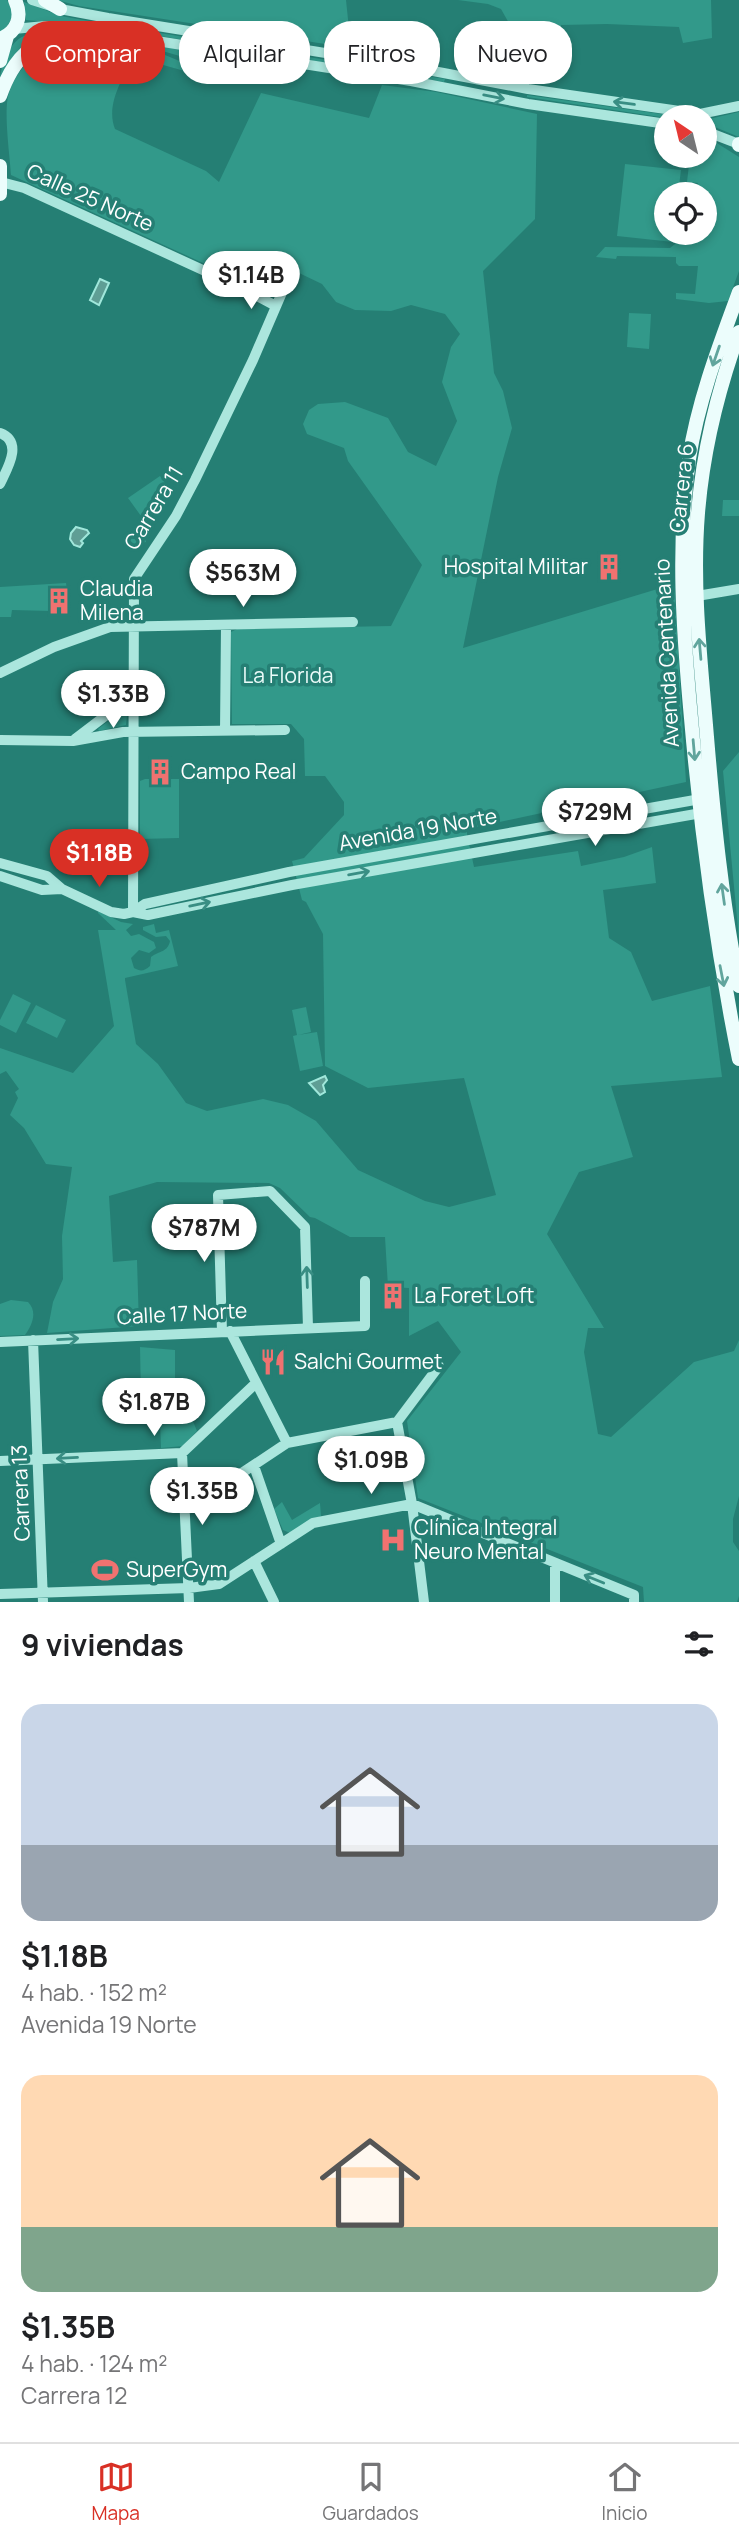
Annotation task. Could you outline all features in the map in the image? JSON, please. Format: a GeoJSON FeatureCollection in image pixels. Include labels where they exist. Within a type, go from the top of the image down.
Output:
{"type":"FeatureCollection","features":[{"type":"Feature","properties":{"kind":"main road"},"geometry":{"type":"LineString","coordinates":[[0,61],[7,35],[19,15],[15,0]]}},
{"type":"Feature","properties":{"kind":"main road"},"geometry":{"type":"LineString","coordinates":[[44,0],[60,9]]}},
{"type":"Feature","properties":{"kind":"main road"},"geometry":{"type":"LineString","coordinates":[[0,96],[9,73],[21,58]]}},
{"type":"Feature","properties":{"kind":"main road"},"geometry":{"type":"LineString","coordinates":[[0,166],[1,188]]}},
{"type":"Feature","properties":{"kind":"main road","name":"Avenida Centenario"},"geometry":{"type":"LineString","coordinates":[[739,292],[706,385],[696,424],[693,491],[682,545],[682,624],[706,805],[719,958],[739,1059]]}},
{"type":"Feature","properties":{"kind":"main road","name":"Carrera 6"},"geometry":{"type":"LineString","coordinates":[[739,332],[693,491],[706,805],[739,985]]}},
{"type":"Feature","properties":{"kind":"street"},"geometry":{"type":"LineString","coordinates":[[32,0],[60,9],[414,67],[528,89],[700,114],[739,106]]}},
{"type":"Feature","properties":{"kind":"street"},"geometry":{"type":"LineString","coordinates":[[165,42],[528,104],[654,122]]}},
{"type":"Feature","properties":{"kind":"street"},"geometry":{"type":"LineString","coordinates":[[718,136],[739,144]]}},
{"type":"Feature","properties":{"kind":"street","name":"Calle 25 Norte"},"geometry":{"type":"LineString","coordinates":[[1,188],[24,188],[276,306]]}},
{"type":"Feature","properties":{"kind":"street","name":"Carrera 11"},"geometry":{"type":"LineString","coordinates":[[133,912],[134,579],[176,516],[195,480],[253,360],[293,268]]}},
{"type":"Feature","properties":{"kind":"street"},"geometry":{"type":"LineString","coordinates":[[0,433],[6,435],[13,448],[13,455],[0,484]]}},
{"type":"Feature","properties":{"kind":"street"},"geometry":{"type":"LineString","coordinates":[[696,596],[739,589]]}},
{"type":"Feature","properties":{"kind":"street"},"geometry":{"type":"LineString","coordinates":[[0,680],[0,673],[54,647],[110,627],[353,622]]}},
{"type":"Feature","properties":{"kind":"street"},"geometry":{"type":"LineString","coordinates":[[225,731],[226,625]]}},
{"type":"Feature","properties":{"kind":"street"},"geometry":{"type":"LineString","coordinates":[[73,741],[134,694]]}},
{"type":"Feature","properties":{"kind":"street"},"geometry":{"type":"LineString","coordinates":[[0,740],[73,741],[134,732],[285,730]]}},
{"type":"Feature","properties":{"kind":"street","name":"Avenida 19 Norte"},"geometry":{"type":"LineString","coordinates":[[0,863],[47,876],[62,889],[111,912],[124,914],[145,904],[289,872],[468,841],[706,805]]}},
{"type":"Feature","properties":{"kind":"street","name":"Avenida 19 Norte"},"geometry":{"type":"LineString","coordinates":[[133,912],[148,915],[292,884],[471,854],[706,805]]}},
{"type":"Feature","properties":{"kind":"street","name":"Avenida 19 Norte"},"geometry":{"type":"LineString","coordinates":[[0,876],[42,890],[62,889]]}},
{"type":"Feature","properties":{"kind":"street"},"geometry":{"type":"LineString","coordinates":[[287,1443],[226,1332],[218,1195],[270,1191],[305,1227],[308,1328]]}},
{"type":"Feature","properties":{"kind":"street","name":"Calle 17 Norte"},"geometry":{"type":"LineString","coordinates":[[0,1342],[365,1326],[365,1281]]}},
{"type":"Feature","properties":{"kind":"street","name":"Carrera 13"},"geometry":{"type":"LineString","coordinates":[[33,1340],[43,1598]]}},
{"type":"Feature","properties":{"kind":"street"},"geometry":{"type":"LineString","coordinates":[[186,1510],[287,1443],[397,1422],[439,1366]]}},
{"type":"Feature","properties":{"kind":"street"},"geometry":{"type":"LineString","coordinates":[[0,1461],[182,1452],[255,1384]]}},
{"type":"Feature","properties":{"kind":"street"},"geometry":{"type":"LineString","coordinates":[[397,1422],[412,1504],[424,1602]]}},
{"type":"Feature","properties":{"kind":"street"},"geometry":{"type":"LineString","coordinates":[[182,1452],[189,1602]]}},
{"type":"Feature","properties":{"kind":"street"},"geometry":{"type":"LineString","coordinates":[[254,1466],[281,1544]]}},
{"type":"Feature","properties":{"kind":"street"},"geometry":{"type":"LineString","coordinates":[[0,1594],[43,1598],[219,1584],[313,1523],[412,1504],[634,1599]]}},
{"type":"Feature","properties":{"kind":"street"},"geometry":{"type":"LineString","coordinates":[[254,1561],[274,1602]]}},
{"type":"Feature","properties":{"kind":"street"},"geometry":{"type":"LineString","coordinates":[[555,1563],[555,1602]]}},
{"type":"Feature","properties":{"kind":"green space"},"geometry":{"type":"Polygon","coordinates":[[[0,0],[7,0],[12,14],[10,22],[0,34],[0,0]]]}},
{"type":"Feature","properties":{"kind":"green space"},"geometry":{"type":"Polygon","coordinates":[[[57,0],[346,0],[348,21],[324,21],[324,44],[310,42],[310,21],[179,21],[79,6],[57,0]]]}},
{"type":"Feature","properties":{"kind":"green space"},"geometry":{"type":"Polygon","coordinates":[[[458,0],[711,0],[712,38],[683,43],[679,27],[572,25],[572,21],[508,21],[501,9],[488,4],[458,0]]]}},
{"type":"Feature","properties":{"kind":"green space"},"geometry":{"type":"Polygon","coordinates":[[[24,2],[61,16],[89,21],[37,21],[26,20],[24,2]]]}},
{"type":"Feature","properties":{"kind":"green space"},"geometry":{"type":"Polygon","coordinates":[[[165,34],[179,36],[179,39],[165,37],[165,34]]]}},
{"type":"Feature","properties":{"kind":"green space"},"geometry":{"type":"Polygon","coordinates":[[[21,38],[21,49],[9,63],[0,81],[4,62],[21,38]]]}},
{"type":"Feature","properties":{"kind":"green space"},"geometry":{"type":"Polygon","coordinates":[[[165,45],[179,48],[179,56],[165,52],[165,45]]]}},
{"type":"Feature","properties":{"kind":"green space"},"geometry":{"type":"Polygon","coordinates":[[[165,55],[179,61],[179,69],[165,66],[165,55]]]}},
{"type":"Feature","properties":{"kind":"green space"},"geometry":{"type":"Polygon","coordinates":[[[310,57],[324,59],[324,63],[310,60],[310,57]]]}},
{"type":"Feature","properties":{"kind":"green space","name":"La Florida"},"geometry":{"type":"Polygon","coordinates":[[[21,71],[21,84],[120,84],[112,110],[115,129],[206,171],[219,182],[261,93],[369,118],[382,85],[436,92],[537,114],[535,219],[483,271],[494,373],[503,391],[512,428],[498,477],[463,648],[674,584],[686,782],[467,829],[467,834],[474,867],[578,851],[581,866],[624,857],[652,847],[656,883],[603,890],[609,938],[631,952],[652,1001],[710,986],[722,1077],[611,1086],[633,1157],[579,1172],[547,1234],[604,1328],[588,1328],[584,1352],[598,1434],[611,1437],[694,1362],[734,1351],[739,1340],[739,1496],[733,1519],[733,1542],[739,1551],[737,1602],[644,1602],[643,1587],[418,1498],[407,1421],[461,1352],[438,1321],[409,1336],[409,1288],[388,1287],[385,1237],[350,1237],[310,1217],[280,1188],[269,1183],[157,1182],[109,1196],[113,1262],[137,1260],[139,1326],[47,1333],[53,1302],[63,1279],[62,1236],[72,1167],[46,1164],[24,1128],[10,1115],[18,1098],[15,1092],[19,1089],[6,1071],[0,1074],[0,1048],[73,1073],[114,1026],[98,930],[116,930],[98,911],[121,922],[133,924],[126,930],[131,936],[139,934],[154,942],[156,948],[149,953],[139,950],[131,958],[134,968],[139,970],[150,966],[151,957],[165,949],[170,941],[166,936],[156,937],[143,930],[143,927],[154,924],[156,933],[169,930],[178,966],[125,980],[136,1044],[158,1064],[186,1103],[207,1111],[263,1099],[288,1105],[316,1121],[358,1170],[425,1201],[449,1207],[496,1195],[464,1078],[368,1088],[325,1066],[323,934],[306,902],[302,900],[292,861],[304,858],[344,815],[344,802],[325,776],[305,776],[304,739],[291,724],[232,724],[231,632],[237,629],[391,626],[422,565],[348,461],[344,448],[307,434],[303,424],[309,410],[318,404],[345,402],[388,418],[408,452],[436,466],[457,421],[442,382],[451,347],[460,334],[445,314],[411,305],[391,311],[355,310],[336,302],[322,284],[290,266],[275,296],[11,175],[7,101],[21,71]]]}},
{"type":"Feature","properties":{"kind":"green space"},"geometry":{"type":"Polygon","coordinates":[[[527,97],[654,113],[654,116],[527,97]]]}},
{"type":"Feature","properties":{"kind":"green space"},"geometry":{"type":"Polygon","coordinates":[[[739,112],[739,137],[718,128],[718,117],[739,112]]]}},
{"type":"Feature","properties":{"kind":"green space"},"geometry":{"type":"Polygon","coordinates":[[[718,144],[739,157],[739,271],[728,301],[709,303],[676,299],[676,293],[695,294],[698,266],[679,266],[676,257],[596,257],[605,247],[670,248],[674,245],[717,245],[717,182],[687,182],[689,168],[718,168],[718,144]]]}},
{"type":"Feature","properties":{"kind":"green space"},"geometry":{"type":"Polygon","coordinates":[[[625,164],[681,170],[680,182],[654,182],[654,240],[617,236],[625,164]]]}},
{"type":"Feature","properties":{"kind":"green space"},"geometry":{"type":"Polygon","coordinates":[[[629,313],[651,314],[649,349],[627,347],[629,313]]]}},
{"type":"Feature","properties":{"kind":"green space"},"geometry":{"type":"Polygon","coordinates":[[[160,476],[173,493],[141,516],[128,498],[160,476]]]}},
{"type":"Feature","properties":{"kind":"green space"},"geometry":{"type":"Polygon","coordinates":[[[723,500],[739,500],[739,516],[722,516],[723,500]]]}},
{"type":"Feature","properties":{"kind":"green space"},"geometry":{"type":"Polygon","coordinates":[[[143,531],[146,542],[126,548],[123,537],[143,531]]]}},
{"type":"Feature","properties":{"kind":"green space"},"geometry":{"type":"Polygon","coordinates":[[[66,583],[67,591],[52,590],[51,611],[12,610],[11,617],[0,617],[0,587],[66,583]]]}},
{"type":"Feature","properties":{"kind":"green space"},"geometry":{"type":"Polygon","coordinates":[[[128,706],[126,725],[99,731],[98,729],[128,706]]]}},
{"type":"Feature","properties":{"kind":"green space"},"geometry":{"type":"Polygon","coordinates":[[[739,752],[739,939],[723,771],[739,752]]]}},
{"type":"Feature","properties":{"kind":"green space"},"geometry":{"type":"Polygon","coordinates":[[[179,779],[179,838],[140,839],[140,781],[179,779]]]}},
{"type":"Feature","properties":{"kind":"green space"},"geometry":{"type":"Polygon","coordinates":[[[13,994],[31,1003],[16,1033],[0,1025],[13,994]]]}},
{"type":"Feature","properties":{"kind":"green space"},"geometry":{"type":"Polygon","coordinates":[[[36,1005],[66,1020],[57,1038],[26,1023],[36,1005]]]}},
{"type":"Feature","properties":{"kind":"green space"},"geometry":{"type":"Polygon","coordinates":[[[306,1007],[311,1032],[298,1035],[317,1032],[323,1066],[300,1071],[293,1036],[297,1035],[292,1010],[306,1007]]]}},
{"type":"Feature","properties":{"kind":"green space"},"geometry":{"type":"Polygon","coordinates":[[[11,1300],[28,1302],[33,1310],[32,1323],[25,1335],[0,1336],[0,1304],[11,1300]]]}},
{"type":"Feature","properties":{"kind":"green space"},"geometry":{"type":"Polygon","coordinates":[[[140,1347],[175,1350],[175,1378],[190,1398],[192,1419],[197,1431],[183,1446],[161,1448],[159,1395],[141,1396],[140,1347]]]}},
{"type":"Feature","properties":{"kind":"green space"},"geometry":{"type":"Polygon","coordinates":[[[282,1502],[292,1520],[320,1503],[321,1516],[290,1533],[283,1530],[274,1509],[282,1502]]]}},
{"type":"Feature","properties":{"kind":"water"},"geometry":{"type":"Polygon","coordinates":[[[100,279],[109,283],[99,305],[90,300],[100,279]]]}},
{"type":"Feature","properties":{"kind":"water"},"geometry":{"type":"Polygon","coordinates":[[[76,527],[89,533],[81,541],[83,543],[80,547],[74,545],[70,539],[76,527]]]}},
{"type":"Feature","properties":{"kind":"water"},"geometry":{"type":"Polygon","coordinates":[[[325,1076],[325,1092],[320,1095],[309,1083],[325,1076]]]}},
{"type":"Feature","properties":{"kind":"place","name":"Hospital Militar"},"geometry":{"type":"Point","coordinates":[609,567]}},
{"type":"Feature","properties":{"kind":"place","name":"Claudia Milena"},"geometry":{"type":"Point","coordinates":[59,601]}},
{"type":"Feature","properties":{"kind":"place","name":"Campo Real"},"geometry":{"type":"Point","coordinates":[160,772]}},
{"type":"Feature","properties":{"kind":"place","name":"La Foret Loft"},"geometry":{"type":"Point","coordinates":[393,1296]}},
{"type":"Feature","properties":{"kind":"place","name":"Salchi Gourmet"},"geometry":{"type":"Point","coordinates":[273,1362]}},
{"type":"Feature","properties":{"kind":"place","name":"Clínica Integral Neuro Mental"},"geometry":{"type":"Point","coordinates":[393,1540]}},
{"type":"Feature","properties":{"kind":"place","name":"SuperGym"},"geometry":{"type":"Point","coordinates":[105,1570]}}]}
